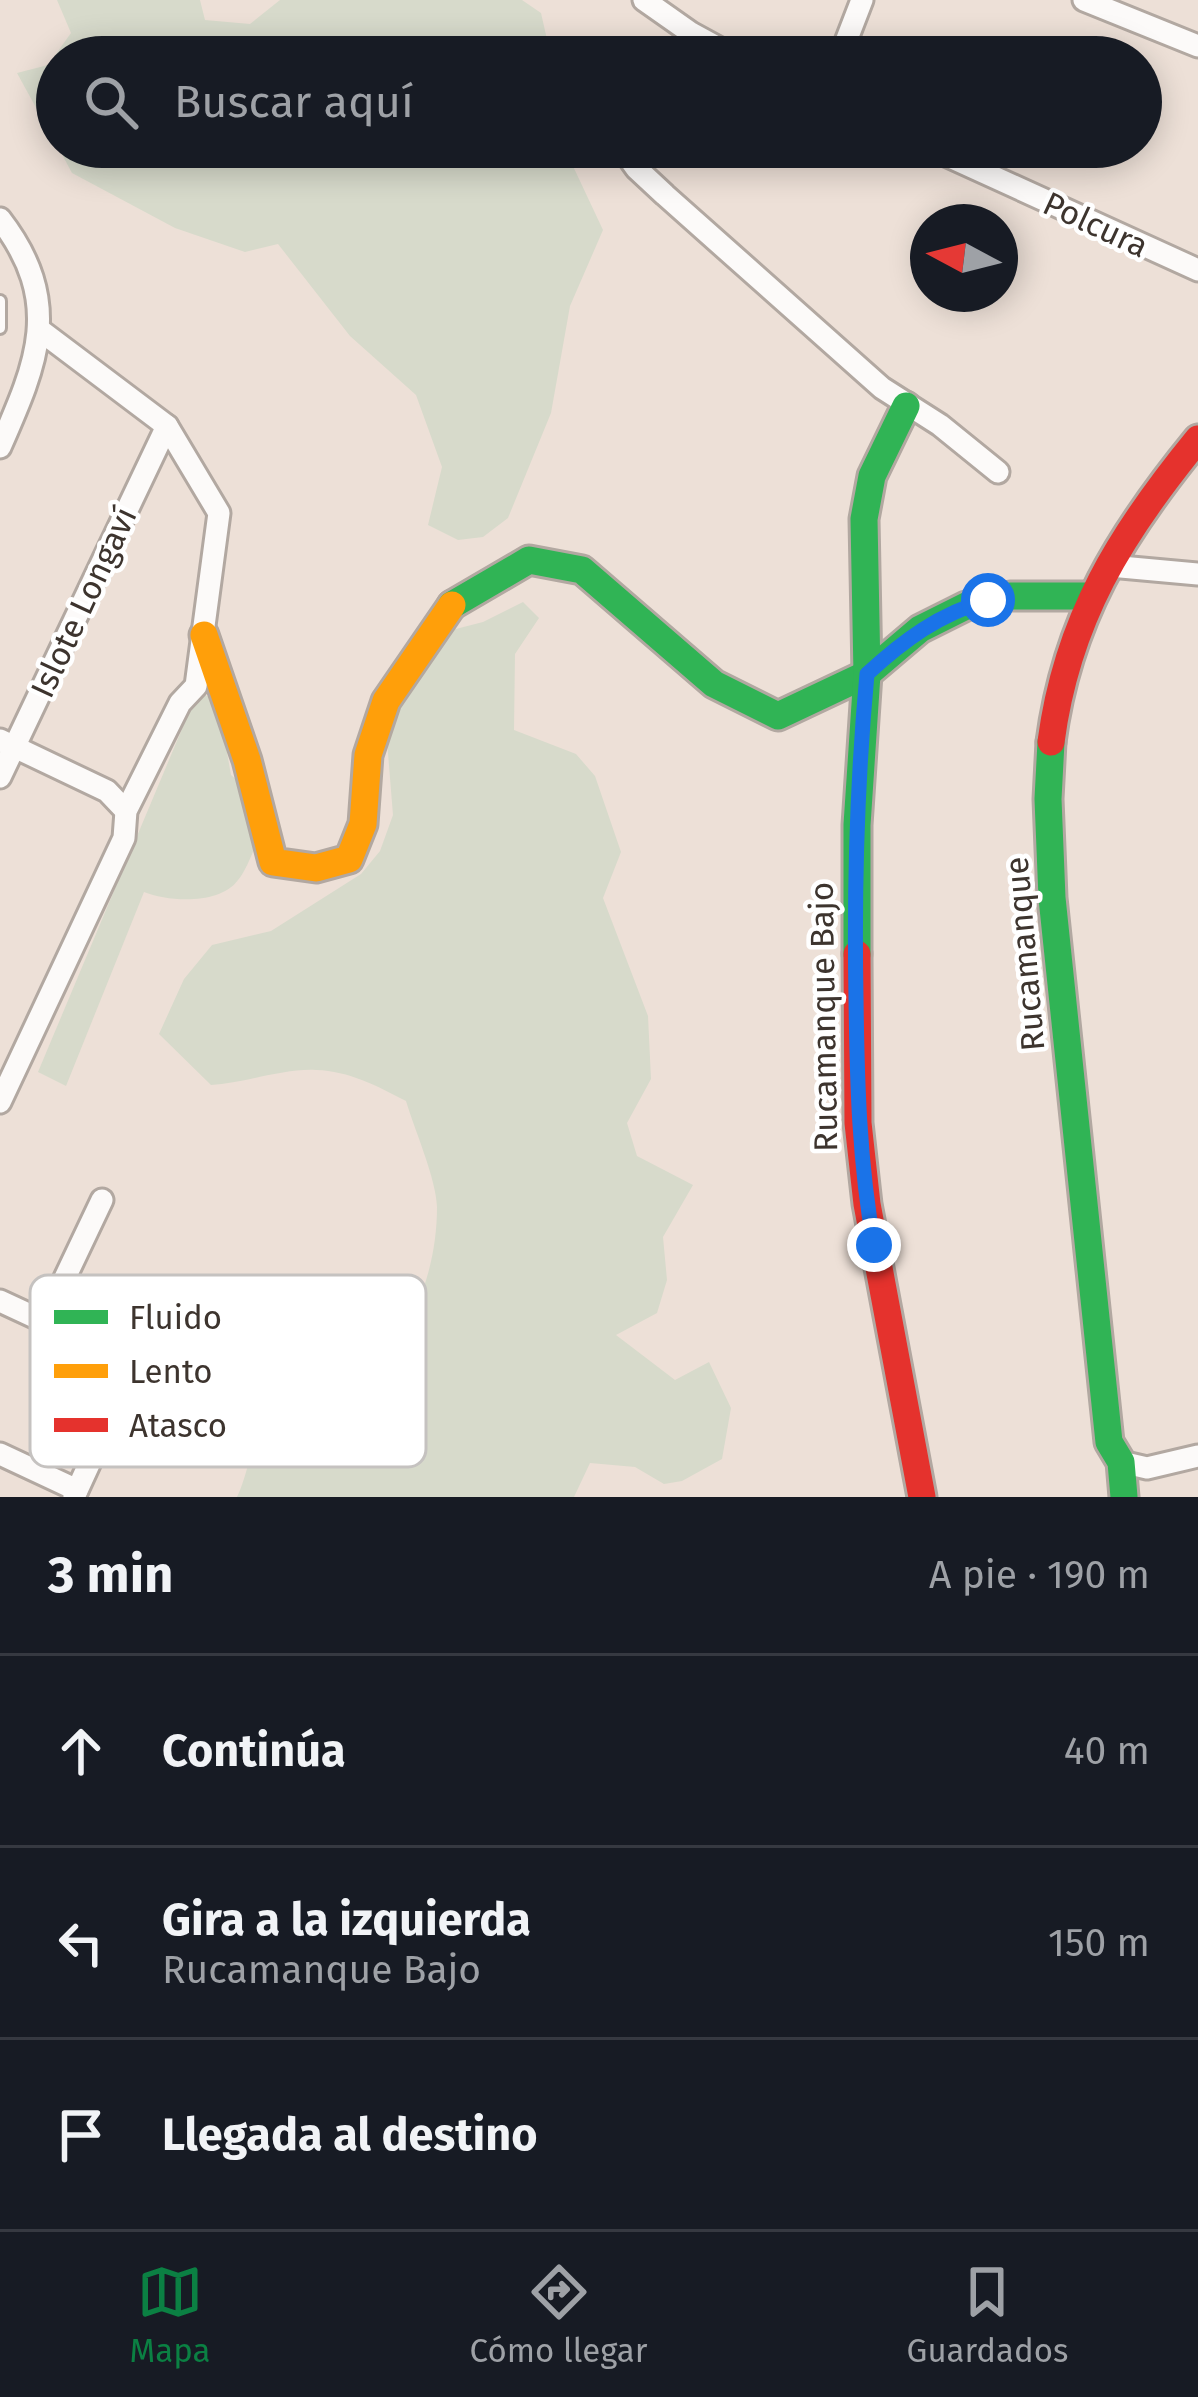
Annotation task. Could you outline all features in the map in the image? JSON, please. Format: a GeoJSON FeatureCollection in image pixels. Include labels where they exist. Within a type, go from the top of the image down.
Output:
{"type":"FeatureCollection","features":[{"type":"Feature","properties":{"kind":"street"},"geometry":{"type":"LineString","coordinates":[[644,0],[695,36]]}},
{"type":"Feature","properties":{"kind":"street"},"geometry":{"type":"LineString","coordinates":[[849,36],[862,0]]}},
{"type":"Feature","properties":{"kind":"street"},"geometry":{"type":"LineString","coordinates":[[1084,0],[1198,46]]}},
{"type":"Feature","properties":{"kind":"street"},"geometry":{"type":"LineString","coordinates":[[636,168],[906,406],[940,425],[998,472]]}},
{"type":"Feature","properties":{"kind":"street","name":"Polcura"},"geometry":{"type":"LineString","coordinates":[[974,168],[1198,270]]}},
{"type":"Feature","properties":{"kind":"street"},"geometry":{"type":"LineString","coordinates":[[0,219],[32,278],[40,331],[28,382],[0,447]]}},
{"type":"Feature","properties":{"kind":"street"},"geometry":{"type":"LineString","coordinates":[[0,1102],[124,838],[126,811],[180,704],[196,686],[219,513],[167,426],[40,331]]}},
{"type":"Feature","properties":{"kind":"street"},"geometry":{"type":"LineString","coordinates":[[867,674],[866,497],[906,406]]}},
{"type":"Feature","properties":{"kind":"street","name":"Islote Longaví"},"geometry":{"type":"LineString","coordinates":[[0,777],[7,743],[167,426]]}},
{"type":"Feature","properties":{"kind":"street","name":"Rucamanque"},"geometry":{"type":"LineString","coordinates":[[1124,1497],[1121,1462],[1109,1442],[1050,844],[1056,708],[1068,651],[1092,596],[1198,439]]}},
{"type":"Feature","properties":{"kind":"street"},"geometry":{"type":"LineString","coordinates":[[204,635],[247,760],[273,862],[316,868],[349,859],[363,824],[368,755],[386,701],[453,604],[529,560],[582,570],[714,685],[778,716],[867,674],[920,629],[966,606],[1010,596],[1092,596]]}},
{"type":"Feature","properties":{"kind":"street"},"geometry":{"type":"LineString","coordinates":[[1110,566],[1198,574]]}},
{"type":"Feature","properties":{"kind":"street","name":"Rucamanque Bajo"},"geometry":{"type":"LineString","coordinates":[[867,674],[856,867],[858,1123],[867,1204],[922,1497]]}},
{"type":"Feature","properties":{"kind":"street"},"geometry":{"type":"LineString","coordinates":[[7,743],[107,790],[126,811]]}},
{"type":"Feature","properties":{"kind":"street"},"geometry":{"type":"LineString","coordinates":[[66,1275],[102,1200]]}},
{"type":"Feature","properties":{"kind":"street"},"geometry":{"type":"LineString","coordinates":[[0,1301],[30,1315]]}},
{"type":"Feature","properties":{"kind":"street"},"geometry":{"type":"LineString","coordinates":[[0,1454],[76,1494]]}},
{"type":"Feature","properties":{"kind":"street"},"geometry":{"type":"LineString","coordinates":[[1121,1462],[1148,1468],[1198,1456]]}},
{"type":"Feature","properties":{"kind":"lane"},"geometry":{"type":"LineString","coordinates":[[0,301],[0,328]]}},
{"type":"Feature","properties":{"kind":"shaded area"},"geometry":{"type":"Polygon","coordinates":[[[57,0],[200,0],[205,20],[250,24],[280,0],[522,0],[541,13],[546,36],[69,36],[57,0]]]}},
{"type":"Feature","properties":{"kind":"shaded area"},"geometry":{"type":"Polygon","coordinates":[[[36,68],[36,108],[17,73],[36,68]]]}},
{"type":"Feature","properties":{"kind":"shaded area"},"geometry":{"type":"Polygon","coordinates":[[[69,168],[574,168],[603,230],[570,306],[551,413],[508,518],[483,537],[458,540],[428,525],[442,467],[416,395],[350,336],[278,244],[245,252],[175,228],[69,168]]]}},
{"type":"Feature","properties":{"kind":"shaded area"},"geometry":{"type":"Polygon","coordinates":[[[523,602],[539,618],[515,654],[514,730],[576,754],[595,776],[621,852],[603,898],[648,1016],[651,1079],[627,1123],[637,1156],[693,1185],[663,1237],[667,1280],[657,1313],[616,1335],[675,1380],[709,1362],[731,1408],[722,1459],[682,1481],[664,1484],[635,1467],[590,1463],[574,1497],[237,1497],[247,1467],[426,1467],[426,1279],[435,1235],[436,1195],[406,1101],[351,1076],[316,1070],[211,1085],[159,1034],[184,979],[212,945],[271,931],[361,874],[380,851],[393,815],[383,691],[448,631],[483,622],[523,602]]]}},
{"type":"Feature","properties":{"kind":"shaded area"},"geometry":{"type":"Polygon","coordinates":[[[195,698],[213,698],[231,775],[238,781],[256,845],[241,877],[219,894],[180,899],[144,892],[66,1086],[38,1072],[195,698]]]}},
{"type":"Feature","properties":{"kind":"traffic: fast"},"geometry":{"type":"LineString","coordinates":[[857,954],[857,825],[867,674],[864,519],[872,476],[906,406]]}},
{"type":"Feature","properties":{"kind":"traffic: fast"},"geometry":{"type":"LineString","coordinates":[[452,605],[529,560],[582,570],[714,684],[778,716],[867,674],[920,629],[966,606],[1010,596],[1092,596]]}},
{"type":"Feature","properties":{"kind":"traffic: fast"},"geometry":{"type":"LineString","coordinates":[[1051,742],[1052,898],[1109,1442],[1121,1462],[1124,1497]]}},
{"type":"Feature","properties":{"kind":"traffic: slow"},"geometry":{"type":"LineString","coordinates":[[204,635],[247,760],[273,862],[316,868],[349,859],[363,824],[368,755],[386,701],[452,605]]}},
{"type":"Feature","properties":{"kind":"traffic: jam"},"geometry":{"type":"LineString","coordinates":[[1051,742],[1084,617],[1122,544],[1198,439]]}},
{"type":"Feature","properties":{"kind":"traffic: jam"},"geometry":{"type":"LineString","coordinates":[[857,954],[858,1123],[867,1204],[922,1497]]}},
{"type":"Feature","properties":{"kind":"route"},"geometry":{"type":"LineString","coordinates":[[874,1245],[858,1123],[855,930],[867,674],[920,629],[988,600]]}}]}
